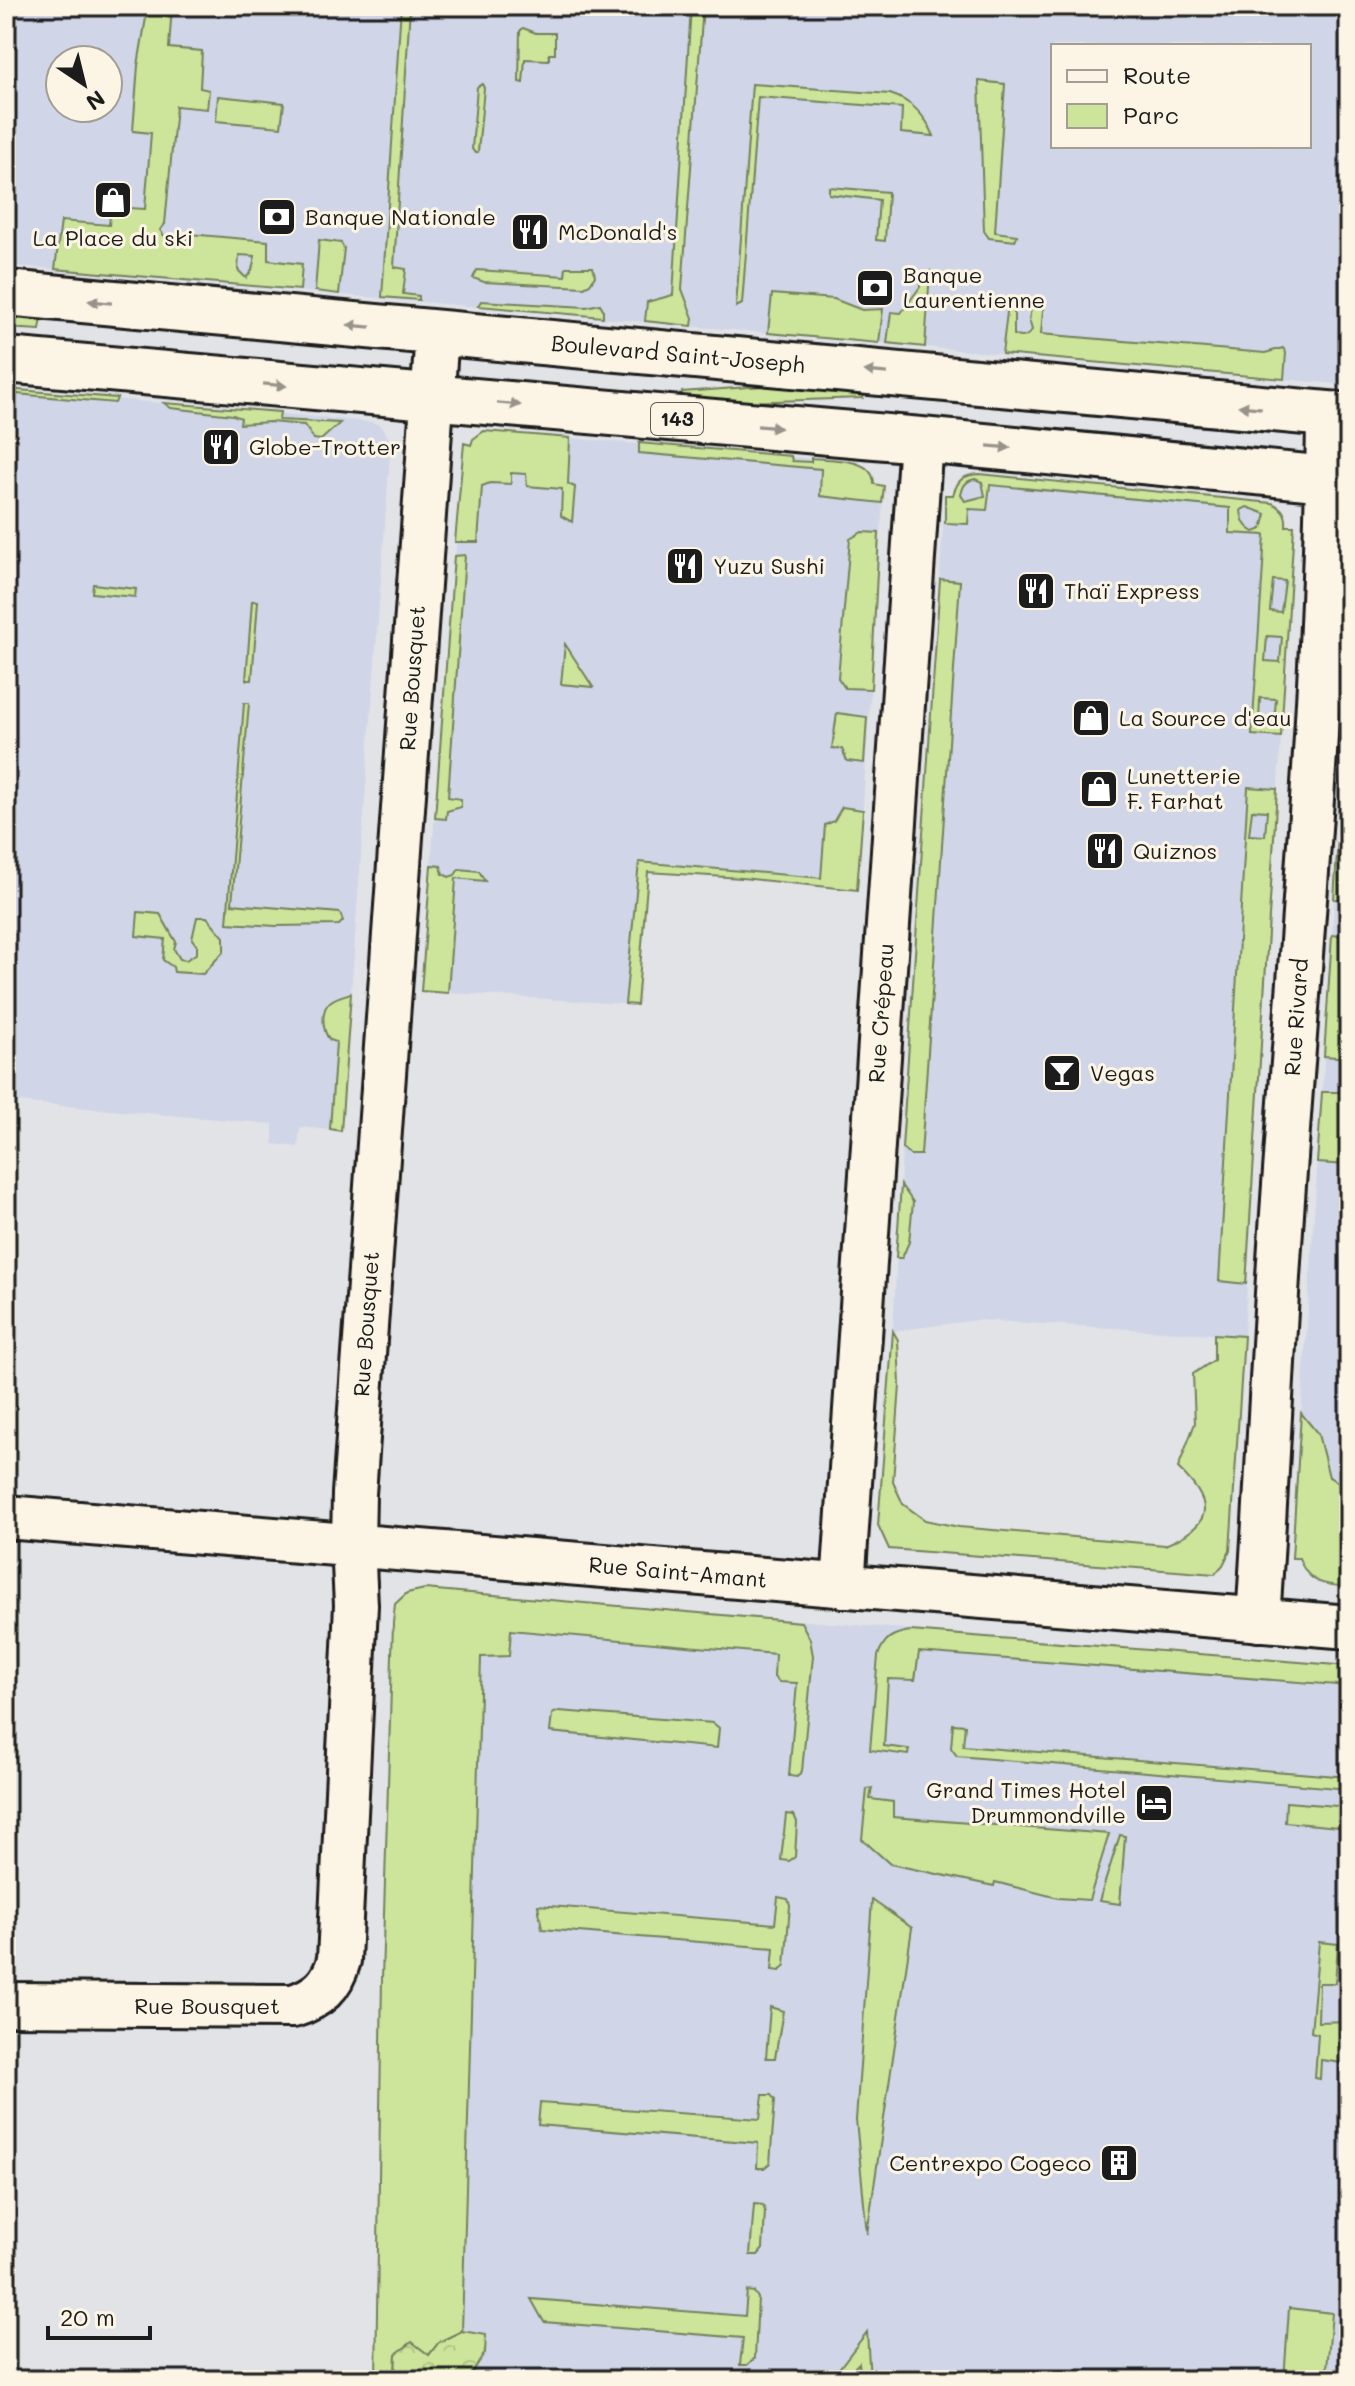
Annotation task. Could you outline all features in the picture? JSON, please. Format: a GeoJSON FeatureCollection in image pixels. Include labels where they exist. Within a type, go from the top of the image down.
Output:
{"type":"FeatureCollection","features":[{"type":"Feature","properties":{"kind":"main road","name":"Boulevard Saint-Joseph"},"geometry":{"type":"LineString","coordinates":[[6,293],[1339,415]]}},
{"type":"Feature","properties":{"kind":"main road","name":"143"},"geometry":{"type":"LineString","coordinates":[[6,360],[1338,479]]}},
{"type":"Feature","properties":{"kind":"street","name":"Rue Bousquet"},"geometry":{"type":"LineString","coordinates":[[6,2004],[293,2006],[317,1997],[332,1979],[339,1960],[356,1605],[353,1544],[437,333]]}},
{"type":"Feature","properties":{"kind":"street","name":"Rue Rivard"},"geometry":{"type":"LineString","coordinates":[[1258,1620],[1275,1311],[1338,479],[1339,415]]}},
{"type":"Feature","properties":{"kind":"street","name":"Rue Crépeau"},"geometry":{"type":"LineString","coordinates":[[843,1586],[921,440]]}},
{"type":"Feature","properties":{"kind":"street","name":"Rue Saint-Amant"},"geometry":{"type":"LineString","coordinates":[[6,1517],[1349,1627]]}},
{"type":"Feature","properties":{"kind":"shaded area"},"geometry":{"type":"Polygon","coordinates":[[[6,6],[1349,6],[1349,385],[6,265],[6,6]]]}},
{"type":"Feature","properties":{"kind":"shaded area"},"geometry":{"type":"Polygon","coordinates":[[[6,389],[371,422],[380,425],[391,441],[341,1131],[300,1127],[298,1147],[273,1144],[273,1124],[6,1101],[6,389]]]}},
{"type":"Feature","properties":{"kind":"shaded area"},"geometry":{"type":"Polygon","coordinates":[[[484,431],[852,462],[870,472],[874,484],[884,486],[858,881],[639,862],[625,1004],[421,991],[464,443],[471,445],[473,439],[484,431]]]}},
{"type":"Feature","properties":{"kind":"shaded area"},"geometry":{"type":"Polygon","coordinates":[[[966,475],[1272,503],[1281,508],[1287,517],[1286,526],[1294,527],[1244,1336],[977,1320],[893,1331],[945,495],[953,495],[957,482],[966,475]]]}},
{"type":"Feature","properties":{"kind":"shaded area"},"geometry":{"type":"Polygon","coordinates":[[[1349,673],[1349,1587],[1319,1584],[1310,1578],[1299,1558],[1292,1558],[1349,673]]]}},
{"type":"Feature","properties":{"kind":"shaded area"},"geometry":{"type":"Polygon","coordinates":[[[483,1594],[1349,1666],[1349,2380],[460,2380],[483,1594]]]}},
{"type":"Feature","properties":{"kind":"green space"},"geometry":{"type":"Polygon","coordinates":[[[148,6],[172,6],[169,48],[202,51],[200,88],[209,90],[207,109],[176,106],[165,224],[160,230],[170,244],[185,242],[189,234],[268,241],[268,260],[302,264],[300,290],[55,269],[61,221],[109,225],[111,207],[145,209],[151,133],[133,131],[138,65],[148,6]],[[239,255],[238,270],[246,278],[252,270],[255,256],[239,255]]]}},
{"type":"Feature","properties":{"kind":"green space"},"geometry":{"type":"Polygon","coordinates":[[[401,6],[410,6],[394,267],[406,269],[403,294],[419,296],[419,300],[382,297],[401,6]]]}},
{"type":"Feature","properties":{"kind":"green space"},"geometry":{"type":"Polygon","coordinates":[[[691,6],[703,6],[682,289],[693,318],[692,326],[645,321],[647,302],[673,295],[691,6]]]}},
{"type":"Feature","properties":{"kind":"green space"},"geometry":{"type":"Polygon","coordinates":[[[523,28],[536,33],[555,33],[555,54],[549,54],[549,60],[525,59],[523,83],[519,82],[520,31],[523,28]]]}},
{"type":"Feature","properties":{"kind":"green space"},"geometry":{"type":"Polygon","coordinates":[[[979,81],[1005,84],[995,232],[1017,235],[1015,241],[989,238],[984,231],[979,81]]]}},
{"type":"Feature","properties":{"kind":"green space"},"geometry":{"type":"Polygon","coordinates":[[[482,84],[478,152],[475,153],[472,149],[477,87],[482,84]]]}},
{"type":"Feature","properties":{"kind":"green space"},"geometry":{"type":"Polygon","coordinates":[[[752,84],[890,94],[917,110],[934,136],[901,133],[902,108],[758,97],[742,304],[736,307],[752,84]]]}},
{"type":"Feature","properties":{"kind":"green space"},"geometry":{"type":"Polygon","coordinates":[[[218,96],[284,103],[281,127],[216,121],[218,96]]]}},
{"type":"Feature","properties":{"kind":"green space"},"geometry":{"type":"Polygon","coordinates":[[[829,187],[888,192],[885,241],[876,240],[879,200],[829,194],[829,187]]]}},
{"type":"Feature","properties":{"kind":"green space"},"geometry":{"type":"Polygon","coordinates":[[[319,240],[341,243],[344,248],[339,294],[315,291],[319,240]]]}},
{"type":"Feature","properties":{"kind":"green space"},"geometry":{"type":"Polygon","coordinates":[[[566,267],[593,267],[595,276],[584,287],[484,282],[473,278],[477,270],[565,276],[566,267]]]}},
{"type":"Feature","properties":{"kind":"green space"},"geometry":{"type":"Polygon","coordinates":[[[930,271],[925,347],[887,343],[891,312],[901,313],[920,287],[920,277],[930,271]]]}},
{"type":"Feature","properties":{"kind":"green space"},"geometry":{"type":"Polygon","coordinates":[[[772,294],[834,299],[862,310],[883,309],[879,343],[768,333],[772,294]]]}},
{"type":"Feature","properties":{"kind":"green space"},"geometry":{"type":"Polygon","coordinates":[[[1044,298],[1041,334],[1265,353],[1283,348],[1286,353],[1284,379],[1002,354],[1008,304],[1012,299],[1044,298]],[[1029,305],[1014,311],[1014,335],[1024,337],[1032,330],[1029,305]]]}},
{"type":"Feature","properties":{"kind":"green space"},"geometry":{"type":"Polygon","coordinates":[[[481,301],[586,307],[600,304],[603,317],[478,306],[481,301]]]}},
{"type":"Feature","properties":{"kind":"green space"},"geometry":{"type":"Polygon","coordinates":[[[6,315],[42,318],[40,330],[6,328],[6,315]]]}},
{"type":"Feature","properties":{"kind":"green space"},"geometry":{"type":"Polygon","coordinates":[[[777,385],[865,391],[863,398],[747,402],[682,397],[682,392],[777,385]]]}},
{"type":"Feature","properties":{"kind":"green space"},"geometry":{"type":"Polygon","coordinates":[[[6,389],[117,398],[115,403],[6,393],[6,389]]]}},
{"type":"Feature","properties":{"kind":"green space"},"geometry":{"type":"Polygon","coordinates":[[[164,403],[280,412],[279,420],[340,423],[321,440],[314,439],[304,425],[270,422],[240,424],[241,418],[233,415],[171,408],[164,403]]]}},
{"type":"Feature","properties":{"kind":"green space"},"geometry":{"type":"Polygon","coordinates":[[[484,431],[570,438],[568,484],[575,487],[572,522],[561,516],[562,489],[527,486],[526,474],[511,473],[511,484],[490,483],[482,486],[478,542],[455,542],[464,443],[471,445],[473,439],[484,431]]]}},
{"type":"Feature","properties":{"kind":"green space"},"geometry":{"type":"Polygon","coordinates":[[[639,443],[791,456],[792,461],[811,462],[811,458],[859,464],[872,475],[874,484],[884,486],[882,503],[820,496],[821,469],[639,453],[639,443]]]}},
{"type":"Feature","properties":{"kind":"green space"},"geometry":{"type":"Polygon","coordinates":[[[980,474],[1272,503],[1281,509],[1285,514],[1286,526],[1294,526],[1281,737],[1252,735],[1265,535],[1230,533],[1230,508],[990,485],[987,510],[969,509],[968,524],[945,523],[945,495],[953,495],[965,477],[980,474]],[[975,479],[967,482],[961,495],[965,501],[985,496],[982,482],[975,479]],[[1247,507],[1241,510],[1248,528],[1254,532],[1262,529],[1266,514],[1247,507]],[[1273,580],[1270,611],[1281,612],[1285,581],[1273,580]],[[1267,636],[1265,661],[1280,662],[1282,637],[1267,636]],[[1260,698],[1259,722],[1274,723],[1276,699],[1260,698]]]}},
{"type":"Feature","properties":{"kind":"green space"},"geometry":{"type":"Polygon","coordinates":[[[862,532],[879,533],[871,689],[845,688],[838,678],[850,539],[862,532]]]}},
{"type":"Feature","properties":{"kind":"green space"},"geometry":{"type":"Polygon","coordinates":[[[465,555],[448,797],[461,799],[461,807],[447,811],[446,819],[435,818],[454,556],[465,555]]]}},
{"type":"Feature","properties":{"kind":"green space"},"geometry":{"type":"Polygon","coordinates":[[[940,579],[960,581],[921,1155],[910,1155],[902,1148],[940,579]]]}},
{"type":"Feature","properties":{"kind":"green space"},"geometry":{"type":"Polygon","coordinates":[[[93,584],[136,589],[135,597],[92,593],[93,584]]]}},
{"type":"Feature","properties":{"kind":"green space"},"geometry":{"type":"Polygon","coordinates":[[[252,601],[258,601],[252,680],[246,680],[252,601]]]}},
{"type":"Feature","properties":{"kind":"green space"},"geometry":{"type":"Polygon","coordinates":[[[565,644],[593,687],[561,684],[565,644]]]}},
{"type":"Feature","properties":{"kind":"green space"},"geometry":{"type":"Polygon","coordinates":[[[244,703],[249,703],[232,904],[340,913],[343,921],[339,925],[227,923],[244,703]]]}},
{"type":"Feature","properties":{"kind":"green space"},"geometry":{"type":"Polygon","coordinates":[[[837,713],[867,717],[864,763],[847,761],[842,749],[832,748],[837,713]]]}},
{"type":"Feature","properties":{"kind":"green space"},"geometry":{"type":"Polygon","coordinates":[[[1342,778],[1349,778],[1349,900],[1334,899],[1342,778]]]}},
{"type":"Feature","properties":{"kind":"green space"},"geometry":{"type":"Polygon","coordinates":[[[1248,787],[1277,789],[1246,1284],[1219,1281],[1248,787]],[[1252,810],[1249,835],[1265,836],[1267,811],[1252,810]]]}},
{"type":"Feature","properties":{"kind":"green space"},"geometry":{"type":"Polygon","coordinates":[[[842,807],[863,810],[857,890],[648,872],[637,1005],[625,1004],[639,862],[821,878],[825,825],[834,821],[842,807]]]}},
{"type":"Feature","properties":{"kind":"green space"},"geometry":{"type":"Polygon","coordinates":[[[431,865],[441,866],[443,874],[449,877],[459,869],[479,871],[485,881],[456,878],[448,993],[421,991],[431,865]]]}},
{"type":"Feature","properties":{"kind":"green space"},"geometry":{"type":"Polygon","coordinates":[[[138,912],[160,914],[176,942],[174,949],[180,959],[186,960],[197,953],[192,939],[197,917],[207,917],[224,937],[224,951],[203,974],[174,972],[173,967],[163,960],[165,939],[136,936],[138,912]]]}},
{"type":"Feature","properties":{"kind":"green space"},"geometry":{"type":"Polygon","coordinates":[[[1332,935],[1349,937],[1349,1058],[1324,1056],[1332,935]]]}},
{"type":"Feature","properties":{"kind":"green space"},"geometry":{"type":"Polygon","coordinates":[[[351,993],[341,1131],[330,1129],[336,1042],[327,1036],[324,1014],[331,1001],[351,993]]]}},
{"type":"Feature","properties":{"kind":"green space"},"geometry":{"type":"Polygon","coordinates":[[[1322,1092],[1349,1092],[1349,1165],[1317,1163],[1322,1092]]]}},
{"type":"Feature","properties":{"kind":"green space"},"geometry":{"type":"Polygon","coordinates":[[[901,1185],[913,1202],[909,1242],[902,1258],[896,1258],[901,1185]]]}},
{"type":"Feature","properties":{"kind":"green space"},"geometry":{"type":"Polygon","coordinates":[[[893,1331],[898,1340],[900,1385],[893,1482],[903,1504],[925,1520],[959,1527],[1165,1545],[1193,1530],[1204,1512],[1199,1492],[1178,1468],[1195,1423],[1193,1374],[1214,1360],[1214,1334],[1244,1336],[1230,1551],[1223,1565],[1215,1574],[889,1549],[878,1525],[893,1331]]]}},
{"type":"Feature","properties":{"kind":"green space"},"geometry":{"type":"Polygon","coordinates":[[[1301,1413],[1318,1434],[1329,1477],[1349,1488],[1349,1587],[1318,1582],[1307,1573],[1299,1558],[1292,1558],[1301,1413]]]}},
{"type":"Feature","properties":{"kind":"green space"},"geometry":{"type":"Polygon","coordinates":[[[425,1589],[801,1622],[810,1639],[813,1656],[802,1771],[797,1777],[789,1776],[797,1683],[779,1682],[774,1677],[775,1654],[511,1630],[509,1656],[481,1657],[462,2331],[439,2342],[429,2355],[396,2354],[395,2380],[376,2380],[382,1978],[393,1623],[395,1604],[407,1593],[425,1589]]]}},
{"type":"Feature","properties":{"kind":"green space"},"geometry":{"type":"Polygon","coordinates":[[[910,1631],[1349,1666],[1349,1686],[919,1652],[915,1680],[888,1679],[884,1746],[909,1749],[908,1755],[870,1750],[878,1656],[890,1638],[910,1631]]]}},
{"type":"Feature","properties":{"kind":"green space"},"geometry":{"type":"Polygon","coordinates":[[[559,1711],[713,1723],[719,1728],[717,1748],[550,1732],[552,1714],[559,1711]]]}},
{"type":"Feature","properties":{"kind":"green space"},"geometry":{"type":"Polygon","coordinates":[[[953,1724],[965,1725],[963,1746],[1349,1777],[1349,1789],[957,1756],[951,1748],[953,1724]]]}},
{"type":"Feature","properties":{"kind":"green space"},"geometry":{"type":"Polygon","coordinates":[[[872,1788],[870,1799],[893,1802],[893,1817],[1109,1834],[1089,1900],[1058,1898],[995,1882],[994,1886],[890,1864],[862,1839],[867,1789],[872,1788]]]}},
{"type":"Feature","properties":{"kind":"green space"},"geometry":{"type":"Polygon","coordinates":[[[1286,1802],[1349,1807],[1349,1828],[1285,1822],[1286,1802]]]}},
{"type":"Feature","properties":{"kind":"green space"},"geometry":{"type":"Polygon","coordinates":[[[786,1814],[794,1815],[797,1822],[795,1857],[789,1861],[781,1860],[786,1814]]]}},
{"type":"Feature","properties":{"kind":"green space"},"geometry":{"type":"Polygon","coordinates":[[[1120,1835],[1125,1836],[1120,1904],[1099,1901],[1120,1835]]]}},
{"type":"Feature","properties":{"kind":"green space"},"geometry":{"type":"Polygon","coordinates":[[[778,1897],[788,1899],[790,1906],[785,1965],[780,1971],[772,1970],[774,1948],[542,1929],[538,1905],[775,1924],[778,1897]]]}},
{"type":"Feature","properties":{"kind":"green space"},"geometry":{"type":"Polygon","coordinates":[[[872,1900],[912,1928],[867,2234],[856,2120],[872,1900]]]}},
{"type":"Feature","properties":{"kind":"green space"},"geometry":{"type":"Polygon","coordinates":[[[1319,1942],[1338,1944],[1335,1983],[1319,1983],[1318,2022],[1349,2021],[1349,2064],[1321,2060],[1320,2079],[1315,2078],[1318,2034],[1311,2032],[1319,1942]]]}},
{"type":"Feature","properties":{"kind":"green space"},"geometry":{"type":"Polygon","coordinates":[[[770,2007],[783,2011],[775,2058],[766,2058],[770,2007]]]}},
{"type":"Feature","properties":{"kind":"green space"},"geometry":{"type":"Polygon","coordinates":[[[763,2095],[771,2095],[775,2100],[770,2163],[764,2168],[757,2168],[758,2143],[538,2125],[540,2103],[760,2119],[763,2095]]]}},
{"type":"Feature","properties":{"kind":"green space"},"geometry":{"type":"Polygon","coordinates":[[[754,2204],[763,2205],[765,2211],[763,2249],[758,2255],[750,2255],[754,2204]]]}},
{"type":"Feature","properties":{"kind":"green space"},"geometry":{"type":"Polygon","coordinates":[[[747,2291],[754,2292],[758,2298],[755,2358],[747,2365],[740,2365],[743,2338],[544,2322],[531,2299],[745,2316],[747,2291]]]}},
{"type":"Feature","properties":{"kind":"green space"},"geometry":{"type":"Polygon","coordinates":[[[1289,2308],[1332,2313],[1326,2380],[1284,2380],[1289,2308]]]}},
{"type":"Feature","properties":{"kind":"green space"},"geometry":{"type":"Polygon","coordinates":[[[462,2331],[486,2335],[485,2353],[467,2380],[395,2380],[396,2354],[412,2342],[429,2355],[439,2342],[462,2331]]]}},
{"type":"Feature","properties":{"kind":"green space"},"geometry":{"type":"Polygon","coordinates":[[[867,2332],[870,2380],[861,2380],[859,2363],[842,2380],[837,2380],[838,2370],[867,2332]]]}},
{"type":"Feature","properties":{"kind":"place","name":"La Place du ski"},"geometry":{"type":"Point","coordinates":[113,200]}},
{"type":"Feature","properties":{"kind":"place","name":"Banque Nationale"},"geometry":{"type":"Point","coordinates":[277,217]}},
{"type":"Feature","properties":{"kind":"place","name":"McDonald's"},"geometry":{"type":"Point","coordinates":[530,232]}},
{"type":"Feature","properties":{"kind":"place","name":"Banque Laurentienne"},"geometry":{"type":"Point","coordinates":[875,288]}},
{"type":"Feature","properties":{"kind":"place","name":"Globe-Trotter"},"geometry":{"type":"Point","coordinates":[221,447]}},
{"type":"Feature","properties":{"kind":"place","name":"Yuzu Sushi"},"geometry":{"type":"Point","coordinates":[685,566]}},
{"type":"Feature","properties":{"kind":"place","name":"Thaï Express"},"geometry":{"type":"Point","coordinates":[1036,591]}},
{"type":"Feature","properties":{"kind":"place","name":"La Source d'eau"},"geometry":{"type":"Point","coordinates":[1091,718]}},
{"type":"Feature","properties":{"kind":"place","name":"Lunetterie F. Farhat"},"geometry":{"type":"Point","coordinates":[1099,789]}},
{"type":"Feature","properties":{"kind":"place","name":"Quiznos"},"geometry":{"type":"Point","coordinates":[1105,851]}},
{"type":"Feature","properties":{"kind":"place","name":"Vegas"},"geometry":{"type":"Point","coordinates":[1062,1073]}},
{"type":"Feature","properties":{"kind":"place","name":"Grand Times Hotel Drummondville"},"geometry":{"type":"Point","coordinates":[1154,1803]}},
{"type":"Feature","properties":{"kind":"place","name":"Centrexpo Cogeco"},"geometry":{"type":"Point","coordinates":[1119,2163]}}]}
